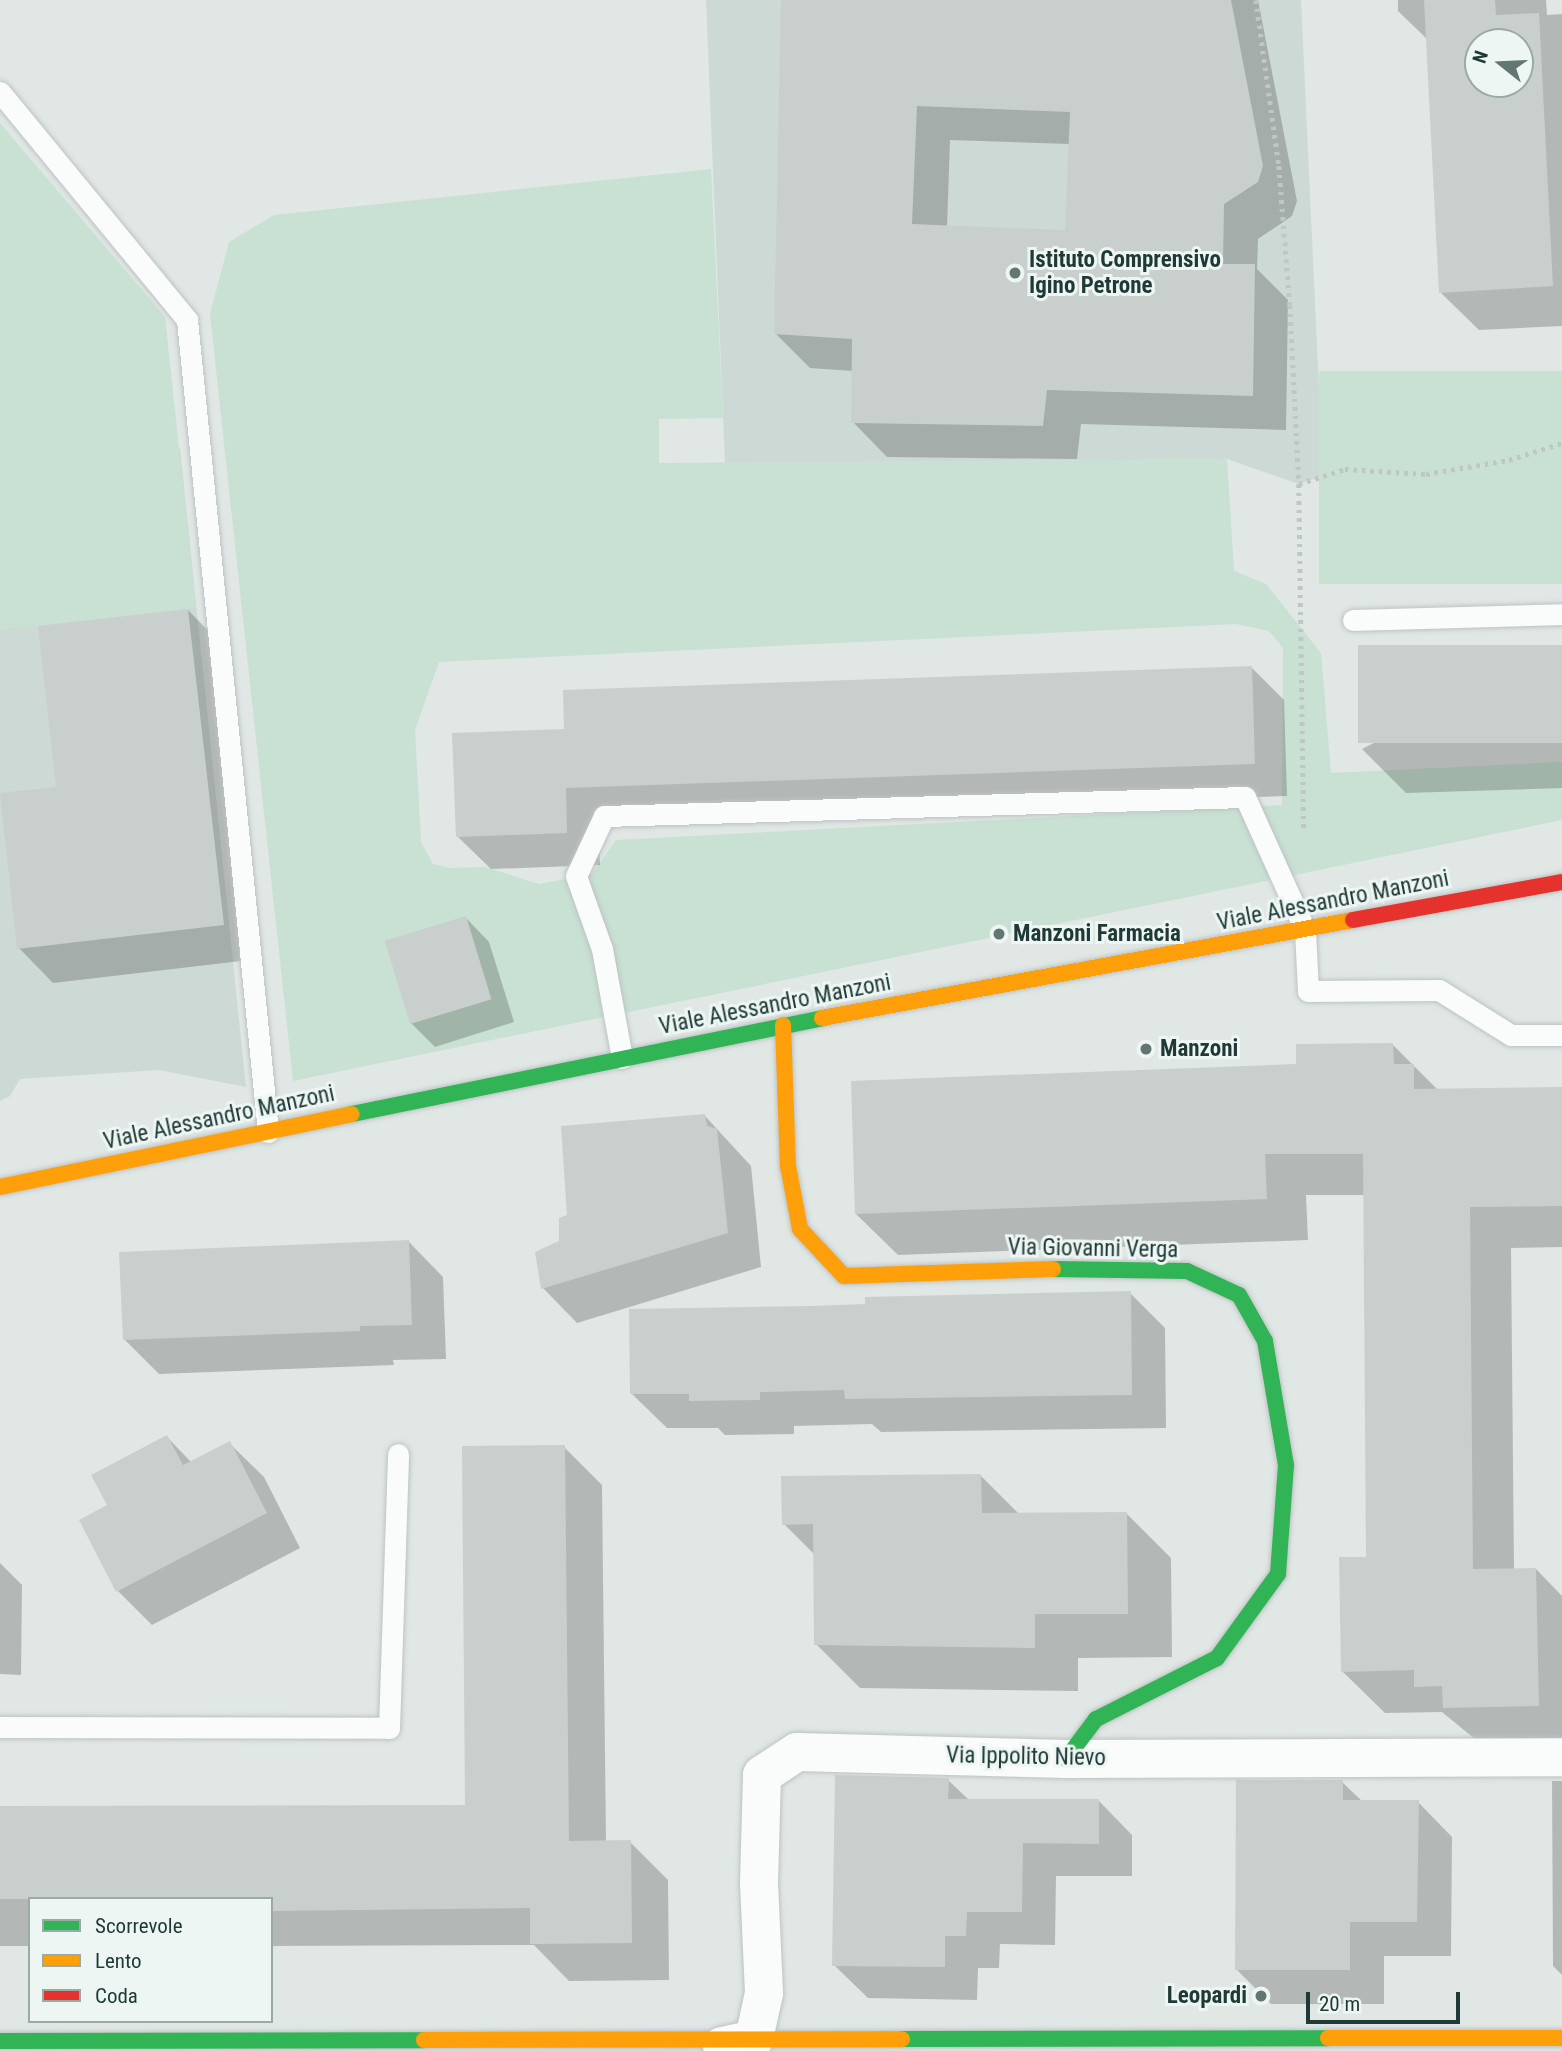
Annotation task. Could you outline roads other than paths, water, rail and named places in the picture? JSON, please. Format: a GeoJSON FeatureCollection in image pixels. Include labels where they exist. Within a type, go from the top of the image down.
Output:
{"type":"FeatureCollection","features":[{"type":"Feature","properties":{"kind":"street","name":"Viale Alessandro Manzoni"},"geometry":{"type":"LineString","coordinates":[[0,1187],[783,1025],[1562,882]]}},
{"type":"Feature","properties":{"kind":"street","name":"Via Giovanni Verga"},"geometry":{"type":"LineString","coordinates":[[783,1025],[788,1166],[800,1229],[844,1276],[1113,1267],[1187,1271],[1239,1295],[1265,1341],[1286,1465],[1278,1574],[1217,1657],[1096,1719],[1066,1759]]}},
{"type":"Feature","properties":{"kind":"street"},"geometry":{"type":"LineString","coordinates":[[12,1165],[43,1177]]}},
{"type":"Feature","properties":{"kind":"street","name":"Via Ippolito Nievo"},"geometry":{"type":"LineString","coordinates":[[754,2039],[764,1993],[759,1882],[762,1774],[797,1752],[1066,1759],[1562,1757]]}},
{"type":"Feature","properties":{"kind":"street"},"geometry":{"type":"LineString","coordinates":[[0,2041],[1562,2038]]}},
{"type":"Feature","properties":{"kind":"street"},"geometry":{"type":"LineString","coordinates":[[696,2051],[754,2039]]}},
{"type":"Feature","properties":{"kind":"lane"},"geometry":{"type":"LineString","coordinates":[[0,92],[187,320],[268,1132]]}},
{"type":"Feature","properties":{"kind":"lane"},"geometry":{"type":"LineString","coordinates":[[1353,620],[1562,614]]}},
{"type":"Feature","properties":{"kind":"lane"},"geometry":{"type":"LineString","coordinates":[[622,1058],[603,949],[576,876],[604,816],[1245,797],[1305,930],[1308,991],[1439,990],[1511,1035],[1562,1035]]}},
{"type":"Feature","properties":{"kind":"lane"},"geometry":{"type":"LineString","coordinates":[[0,1727],[390,1728],[398,1454]]}},
{"type":"Feature","properties":{"kind":"place","name":"Istituto Comprensivo Igino Petrone"},"geometry":{"type":"Point","coordinates":[1015,273]}},
{"type":"Feature","properties":{"kind":"place","name":"Manzoni Farmacia"},"geometry":{"type":"Point","coordinates":[999,934]}},
{"type":"Feature","properties":{"kind":"place","name":"Manzoni"},"geometry":{"type":"Point","coordinates":[1146,1049]}},
{"type":"Feature","properties":{"kind":"place","name":"Leopardi"},"geometry":{"type":"Point","coordinates":[1261,1996]}}]}
